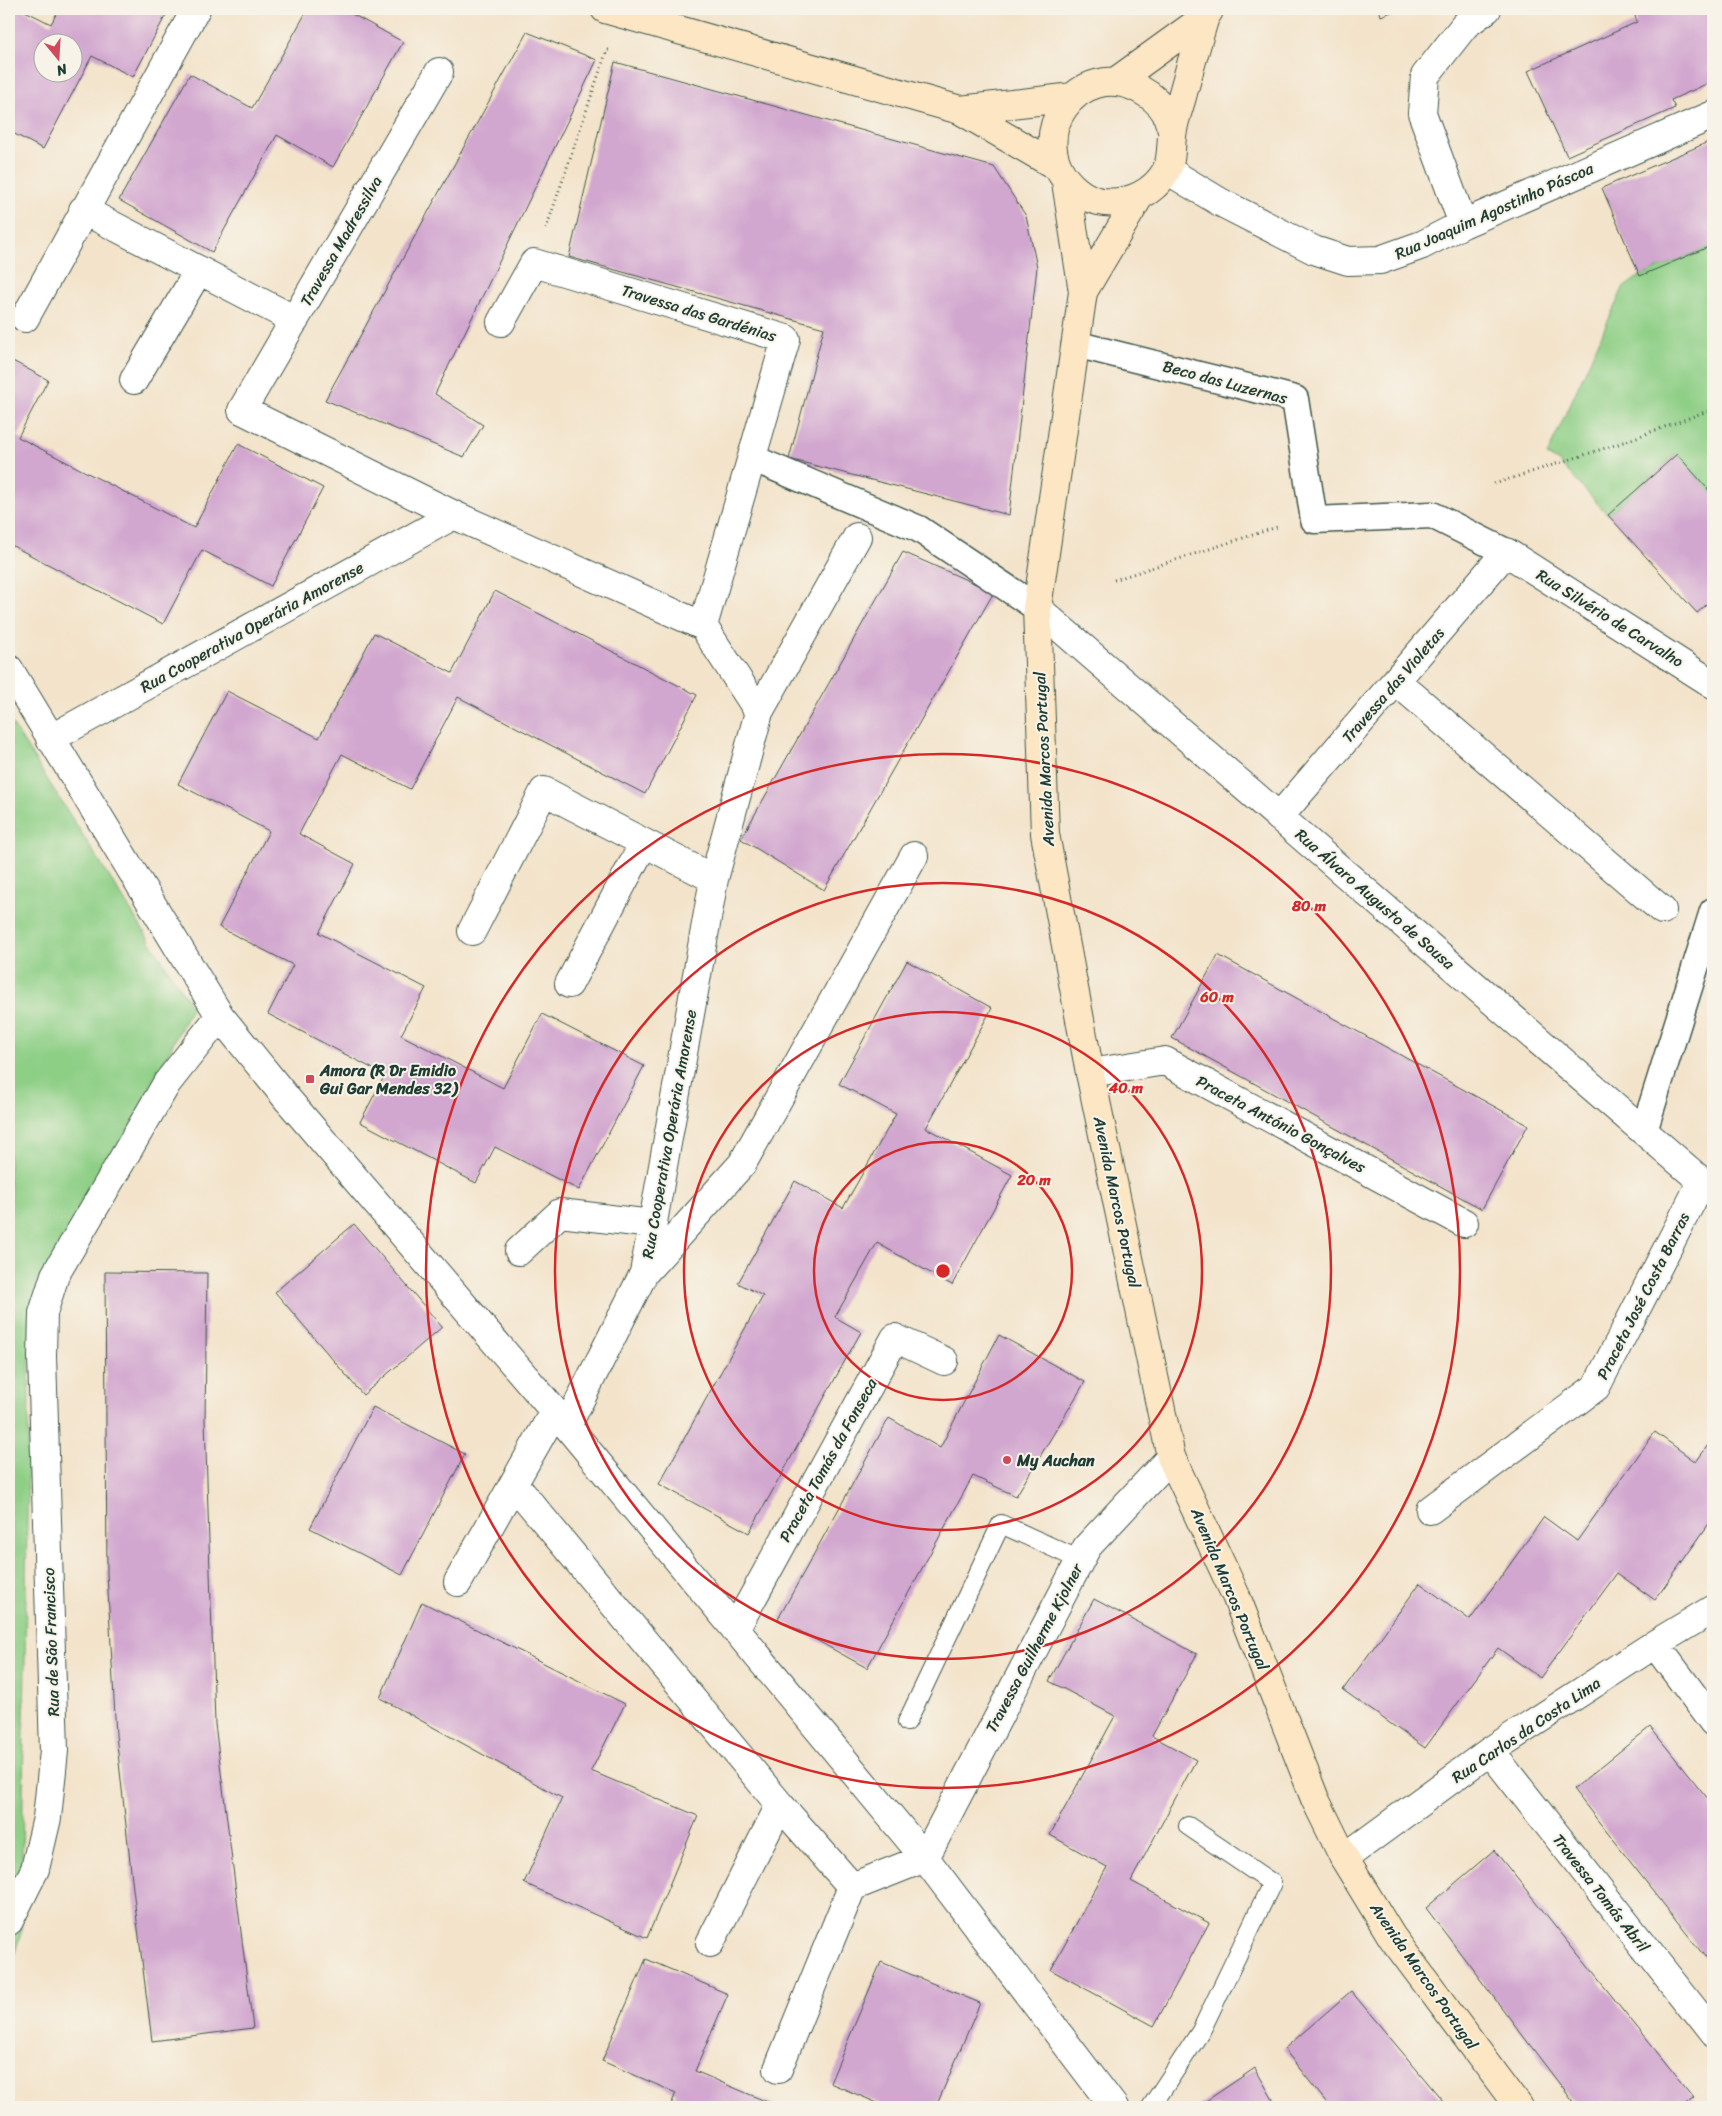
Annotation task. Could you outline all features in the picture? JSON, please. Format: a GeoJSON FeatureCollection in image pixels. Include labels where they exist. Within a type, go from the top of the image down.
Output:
{"type":"FeatureCollection","features":[{"type":"Feature","properties":{"kind":"main road"},"geometry":{"type":"LineString","coordinates":[[605,9],[960,110],[1061,174],[1081,195],[1099,202],[1120,203],[1138,197],[1155,186],[1167,170],[1172,151],[1172,130],[1208,13]]}},
{"type":"Feature","properties":{"kind":"main road"},"geometry":{"type":"LineString","coordinates":[[1115,82],[1208,13]]}},
{"type":"Feature","properties":{"kind":"main road"},"geometry":{"type":"LineString","coordinates":[[1061,174],[1052,148],[1053,128],[1061,111],[1073,97],[1085,88],[1100,83],[1115,82],[1134,86],[1152,96],[1165,112],[1172,130]]}},
{"type":"Feature","properties":{"kind":"main road"},"geometry":{"type":"LineString","coordinates":[[960,110],[1073,97]]}},
{"type":"Feature","properties":{"kind":"main road","name":"Avenida Marcos Portugal"},"geometry":{"type":"LineString","coordinates":[[1061,174],[1083,292],[1036,608],[1045,834],[1090,1073],[1171,1457],[1236,1596],[1315,1799],[1344,1858],[1392,1937],[1519,2107]]}},
{"type":"Feature","properties":{"kind":"main road"},"geometry":{"type":"LineString","coordinates":[[1083,292],[1138,197]]}},
{"type":"Feature","properties":{"kind":"street"},"geometry":{"type":"LineString","coordinates":[[25,318],[83,210],[196,9]]}},
{"type":"Feature","properties":{"kind":"street"},"geometry":{"type":"LineString","coordinates":[[1464,224],[1422,113],[1425,76],[1465,25],[1488,9]]}},
{"type":"Feature","properties":{"kind":"street","name":"Travessa Madressilva"},"geometry":{"type":"LineString","coordinates":[[438,72],[242,410],[454,515]]}},
{"type":"Feature","properties":{"kind":"street","name":"Rua Joaquim Agostinho Páscoa"},"geometry":{"type":"LineString","coordinates":[[1167,170],[1220,202],[1314,250],[1348,261],[1380,260],[1422,245],[1464,224],[1713,114]]}},
{"type":"Feature","properties":{"kind":"street"},"geometry":{"type":"LineString","coordinates":[[83,210],[295,320]]}},
{"type":"Feature","properties":{"kind":"street"},"geometry":{"type":"LineString","coordinates":[[501,322],[534,263]]}},
{"type":"Feature","properties":{"kind":"street","name":"Travessa das Gardénias"},"geometry":{"type":"LineString","coordinates":[[534,263],[786,339],[703,626]]}},
{"type":"Feature","properties":{"kind":"street"},"geometry":{"type":"LineString","coordinates":[[134,380],[199,270]]}},
{"type":"Feature","properties":{"kind":"street","name":"Beco das Luzernas"},"geometry":{"type":"LineString","coordinates":[[1076,344],[1294,398],[1314,520]]}},
{"type":"Feature","properties":{"kind":"street"},"geometry":{"type":"LineString","coordinates":[[752,458],[920,529],[1036,608]]}},
{"type":"Feature","properties":{"kind":"street"},"geometry":{"type":"LineString","coordinates":[[1314,520],[1432,514],[1506,552]]}},
{"type":"Feature","properties":{"kind":"street"},"geometry":{"type":"LineString","coordinates":[[454,515],[703,626],[759,712]]}},
{"type":"Feature","properties":{"kind":"street","name":"Rua Cooperativa Operária Amorense"},"geometry":{"type":"LineString","coordinates":[[50,739],[454,515]]}},
{"type":"Feature","properties":{"kind":"street","name":"Rua Cooperativa Operária Amorense"},"geometry":{"type":"LineString","coordinates":[[644,1273],[714,879],[759,712],[857,537]]}},
{"type":"Feature","properties":{"kind":"street","name":"Travessa das Violetas"},"geometry":{"type":"LineString","coordinates":[[1280,817],[1506,552]]}},
{"type":"Feature","properties":{"kind":"street","name":"Rua Silvério de Carvalho"},"geometry":{"type":"LineString","coordinates":[[1506,552],[1713,684]]}},
{"type":"Feature","properties":{"kind":"street","name":"Rua Álvaro Augusto de Sousa"},"geometry":{"type":"LineString","coordinates":[[1036,608],[1708,1186]]}},
{"type":"Feature","properties":{"kind":"street"},"geometry":{"type":"LineString","coordinates":[[9,669],[220,1016],[288,1100],[561,1419],[925,1858],[1114,2107]]}},
{"type":"Feature","properties":{"kind":"street"},"geometry":{"type":"LineString","coordinates":[[1396,681],[1662,910]]}},
{"type":"Feature","properties":{"kind":"street"},"geometry":{"type":"LineString","coordinates":[[472,931],[544,791],[714,879]]}},
{"type":"Feature","properties":{"kind":"street"},"geometry":{"type":"LineString","coordinates":[[569,984],[644,843]]}},
{"type":"Feature","properties":{"kind":"street","name":"Rua Cooperativa Operária Amorense"},"geometry":{"type":"LineString","coordinates":[[644,1273],[742,1164],[914,856]]}},
{"type":"Feature","properties":{"kind":"street"},"geometry":{"type":"LineString","coordinates":[[1644,1131],[1713,912]]}},
{"type":"Feature","properties":{"kind":"street","name":"Rua de São Francisco"},"geometry":{"type":"LineString","coordinates":[[9,1921],[35,1869],[47,1818],[54,1751],[42,1356],[43,1313],[55,1275],[167,1082],[220,1016]]}},
{"type":"Feature","properties":{"kind":"street","name":"Praceta António Gonçalves"},"geometry":{"type":"LineString","coordinates":[[1090,1073],[1165,1062],[1464,1222]]}},
{"type":"Feature","properties":{"kind":"street","name":"Praceta José Costa Barras"},"geometry":{"type":"LineString","coordinates":[[1430,1510],[1596,1387],[1708,1186]]}},
{"type":"Feature","properties":{"kind":"street"},"geometry":{"type":"LineString","coordinates":[[519,1251],[560,1213],[652,1224]]}},
{"type":"Feature","properties":{"kind":"street"},"geometry":{"type":"LineString","coordinates":[[458,1582],[514,1484],[561,1419],[644,1273]]}},
{"type":"Feature","properties":{"kind":"street","name":"Praceta Tomás da Fonseca"},"geometry":{"type":"LineString","coordinates":[[735,1630],[895,1338],[944,1361]]}},
{"type":"Feature","properties":{"kind":"street","name":"Travessa Guilherme Kjolner"},"geometry":{"type":"LineString","coordinates":[[925,1858],[1086,1547],[1171,1457]]}},
{"type":"Feature","properties":{"kind":"street"},"geometry":{"type":"LineString","coordinates":[[514,1484],[780,1805],[852,1887]]}},
{"type":"Feature","properties":{"kind":"street","name":"Rua Carlos da Costa Lima"},"geometry":{"type":"LineString","coordinates":[[1344,1858],[1490,1751],[1655,1644],[1713,1610]]}},
{"type":"Feature","properties":{"kind":"street"},"geometry":{"type":"LineString","coordinates":[[1655,1644],[1713,1722]]}},
{"type":"Feature","properties":{"kind":"street","name":"Travessa Tomás Abril"},"geometry":{"type":"LineString","coordinates":[[1490,1751],[1713,2034]]}},
{"type":"Feature","properties":{"kind":"street"},"geometry":{"type":"LineString","coordinates":[[710,1943],[780,1805]]}},
{"type":"Feature","properties":{"kind":"street"},"geometry":{"type":"LineString","coordinates":[[778,2069],[852,1887],[925,1858]]}},
{"type":"Feature","properties":{"kind":"lane"},"geometry":{"type":"LineString","coordinates":[[907,1722],[1001,1524],[1080,1560]]}},
{"type":"Feature","properties":{"kind":"lane"},"geometry":{"type":"LineString","coordinates":[[1151,2107],[1201,2031],[1272,1883],[1188,1826]]}},
{"type":"Feature","properties":{"kind":"path"},"geometry":{"type":"LineString","coordinates":[[534,263],[607,50],[617,53]]}},
{"type":"Feature","properties":{"kind":"path"},"geometry":{"type":"LineString","coordinates":[[1494,484],[1618,444],[1713,409]]}},
{"type":"Feature","properties":{"kind":"path"},"geometry":{"type":"LineString","coordinates":[[1114,580],[1285,525],[1314,520]]}},
{"type":"Feature","properties":{"kind":"green space"},"geometry":{"type":"Polygon","coordinates":[[[1713,245],[1713,495],[1676,454],[1608,515],[1559,462],[1547,455],[1623,288],[1640,276],[1713,245]]]}},
{"type":"Feature","properties":{"kind":"green space"},"geometry":{"type":"Polygon","coordinates":[[[9,719],[192,1007],[30,1319],[21,1933],[9,1972],[9,719]]]}},
{"type":"Feature","properties":{"kind":"building"},"geometry":{"type":"Polygon","coordinates":[[[9,9],[21,9],[51,24],[59,9],[169,9],[133,77],[92,56],[82,75],[82,32],[32,32],[32,82],[78,82],[43,149],[9,131],[9,9]]]}},
{"type":"Feature","properties":{"kind":"building"},"geometry":{"type":"Polygon","coordinates":[[[308,9],[343,9],[403,42],[333,167],[277,135],[212,252],[119,200],[190,74],[252,108],[308,9]]]}},
{"type":"Feature","properties":{"kind":"building"},"geometry":{"type":"Polygon","coordinates":[[[1379,9],[1399,9],[1381,16],[1379,9]]]}},
{"type":"Feature","properties":{"kind":"building"},"geometry":{"type":"Polygon","coordinates":[[[1643,9],[1713,9],[1713,81],[1671,100],[1675,108],[1567,156],[1528,71],[1637,22],[1634,13],[1643,9]]]}},
{"type":"Feature","properties":{"kind":"building"},"geometry":{"type":"Polygon","coordinates":[[[527,32],[597,60],[435,394],[483,425],[464,457],[325,400],[527,32]]]}},
{"type":"Feature","properties":{"kind":"building"},"geometry":{"type":"Polygon","coordinates":[[[615,62],[994,167],[1026,216],[1037,267],[1009,515],[789,459],[824,328],[569,257],[615,62]]]}},
{"type":"Feature","properties":{"kind":"building"},"geometry":{"type":"Polygon","coordinates":[[[1713,140],[1713,245],[1640,276],[1602,188],[1713,140]]]}},
{"type":"Feature","properties":{"kind":"building"},"geometry":{"type":"Polygon","coordinates":[[[9,359],[48,380],[18,437],[194,528],[238,444],[323,488],[271,586],[202,550],[163,624],[9,544],[9,359]]]}},
{"type":"Feature","properties":{"kind":"building"},"geometry":{"type":"Polygon","coordinates":[[[1677,454],[1713,495],[1713,599],[1697,613],[1608,515],[1677,454]]]}},
{"type":"Feature","properties":{"kind":"building"},"geometry":{"type":"Polygon","coordinates":[[[903,552],[994,592],[824,890],[741,839],[903,552]]]}},
{"type":"Feature","properties":{"kind":"building"},"geometry":{"type":"Polygon","coordinates":[[[495,591],[697,695],[645,794],[458,697],[410,789],[342,754],[299,834],[355,864],[319,933],[426,988],[401,1035],[503,1088],[542,1014],[644,1066],[579,1190],[495,1147],[476,1183],[360,1122],[385,1075],[268,1014],[293,965],[219,927],[269,831],[178,784],[227,691],[319,738],[374,633],[452,673],[495,591]]]}},
{"type":"Feature","properties":{"kind":"building"},"geometry":{"type":"Polygon","coordinates":[[[1218,955],[1528,1125],[1482,1209],[1172,1038],[1218,955]]]}},
{"type":"Feature","properties":{"kind":"building"},"geometry":{"type":"Polygon","coordinates":[[[907,961],[992,1008],[926,1128],[1012,1175],[952,1285],[877,1243],[835,1317],[861,1332],[749,1533],[659,1484],[763,1296],[738,1283],[795,1181],[843,1208],[896,1114],[839,1084],[907,961]]]}},
{"type":"Feature","properties":{"kind":"building"},"geometry":{"type":"Polygon","coordinates":[[[354,1224],[442,1327],[363,1395],[275,1292],[354,1224]]]}},
{"type":"Feature","properties":{"kind":"building"},"geometry":{"type":"Polygon","coordinates":[[[105,1272],[207,1273],[205,1419],[215,1724],[253,2028],[152,2041],[116,1735],[107,1573],[105,1272]]]}},
{"type":"Feature","properties":{"kind":"building"},"geometry":{"type":"Polygon","coordinates":[[[999,1335],[1085,1382],[1016,1496],[973,1476],[867,1668],[778,1619],[889,1418],[940,1448],[999,1335]]]}},
{"type":"Feature","properties":{"kind":"building"},"geometry":{"type":"Polygon","coordinates":[[[373,1407],[465,1454],[402,1575],[310,1528],[373,1407]]]}},
{"type":"Feature","properties":{"kind":"building"},"geometry":{"type":"Polygon","coordinates":[[[1655,1432],[1696,1462],[1713,1438],[1713,1518],[1655,1600],[1617,1573],[1540,1678],[1498,1648],[1425,1748],[1343,1690],[1420,1583],[1470,1620],[1544,1517],[1577,1541],[1655,1432]]]}},
{"type":"Feature","properties":{"kind":"building"},"geometry":{"type":"Polygon","coordinates":[[[1094,1599],[1197,1654],[1152,1736],[1196,1760],[1131,1881],[1209,1923],[1154,2026],[1051,1970],[1107,1867],[1050,1835],[1115,1716],[1049,1681],[1094,1599]]]}},
{"type":"Feature","properties":{"kind":"building"},"geometry":{"type":"Polygon","coordinates":[[[422,1602],[625,1704],[591,1771],[698,1816],[647,1938],[524,1883],[562,1798],[380,1698],[422,1602]]]}},
{"type":"Feature","properties":{"kind":"building"},"geometry":{"type":"Polygon","coordinates":[[[1650,1727],[1713,1805],[1713,1967],[1573,1789],[1650,1727]]]}},
{"type":"Feature","properties":{"kind":"building"},"geometry":{"type":"Polygon","coordinates":[[[1494,1850],[1694,2098],[1683,2107],[1577,2107],[1426,1908],[1494,1850]]]}},
{"type":"Feature","properties":{"kind":"building"},"geometry":{"type":"Polygon","coordinates":[[[646,1959],[728,1994],[695,2071],[779,2107],[670,2107],[676,2093],[602,2061],[646,1959]]]}},
{"type":"Feature","properties":{"kind":"building"},"geometry":{"type":"Polygon","coordinates":[[[881,1962],[980,2003],[936,2107],[887,2107],[830,2083],[881,1962]]]}},
{"type":"Feature","properties":{"kind":"building"},"geometry":{"type":"Polygon","coordinates":[[[1351,1991],[1448,2107],[1330,2107],[1284,2049],[1351,1991]]]}},
{"type":"Feature","properties":{"kind":"building"},"geometry":{"type":"Polygon","coordinates":[[[1255,2068],[1277,2107],[1197,2107],[1255,2068]]]}},
{"type":"Feature","properties":{"kind":"place","name":"Amora (R Dr Emidio Gui Gar Mendes 32)"},"geometry":{"type":"Point","coordinates":[310,1079]}},
{"type":"Feature","properties":{"kind":"place","name":"My Auchan"},"geometry":{"type":"Point","coordinates":[1007,1460]}}]}
